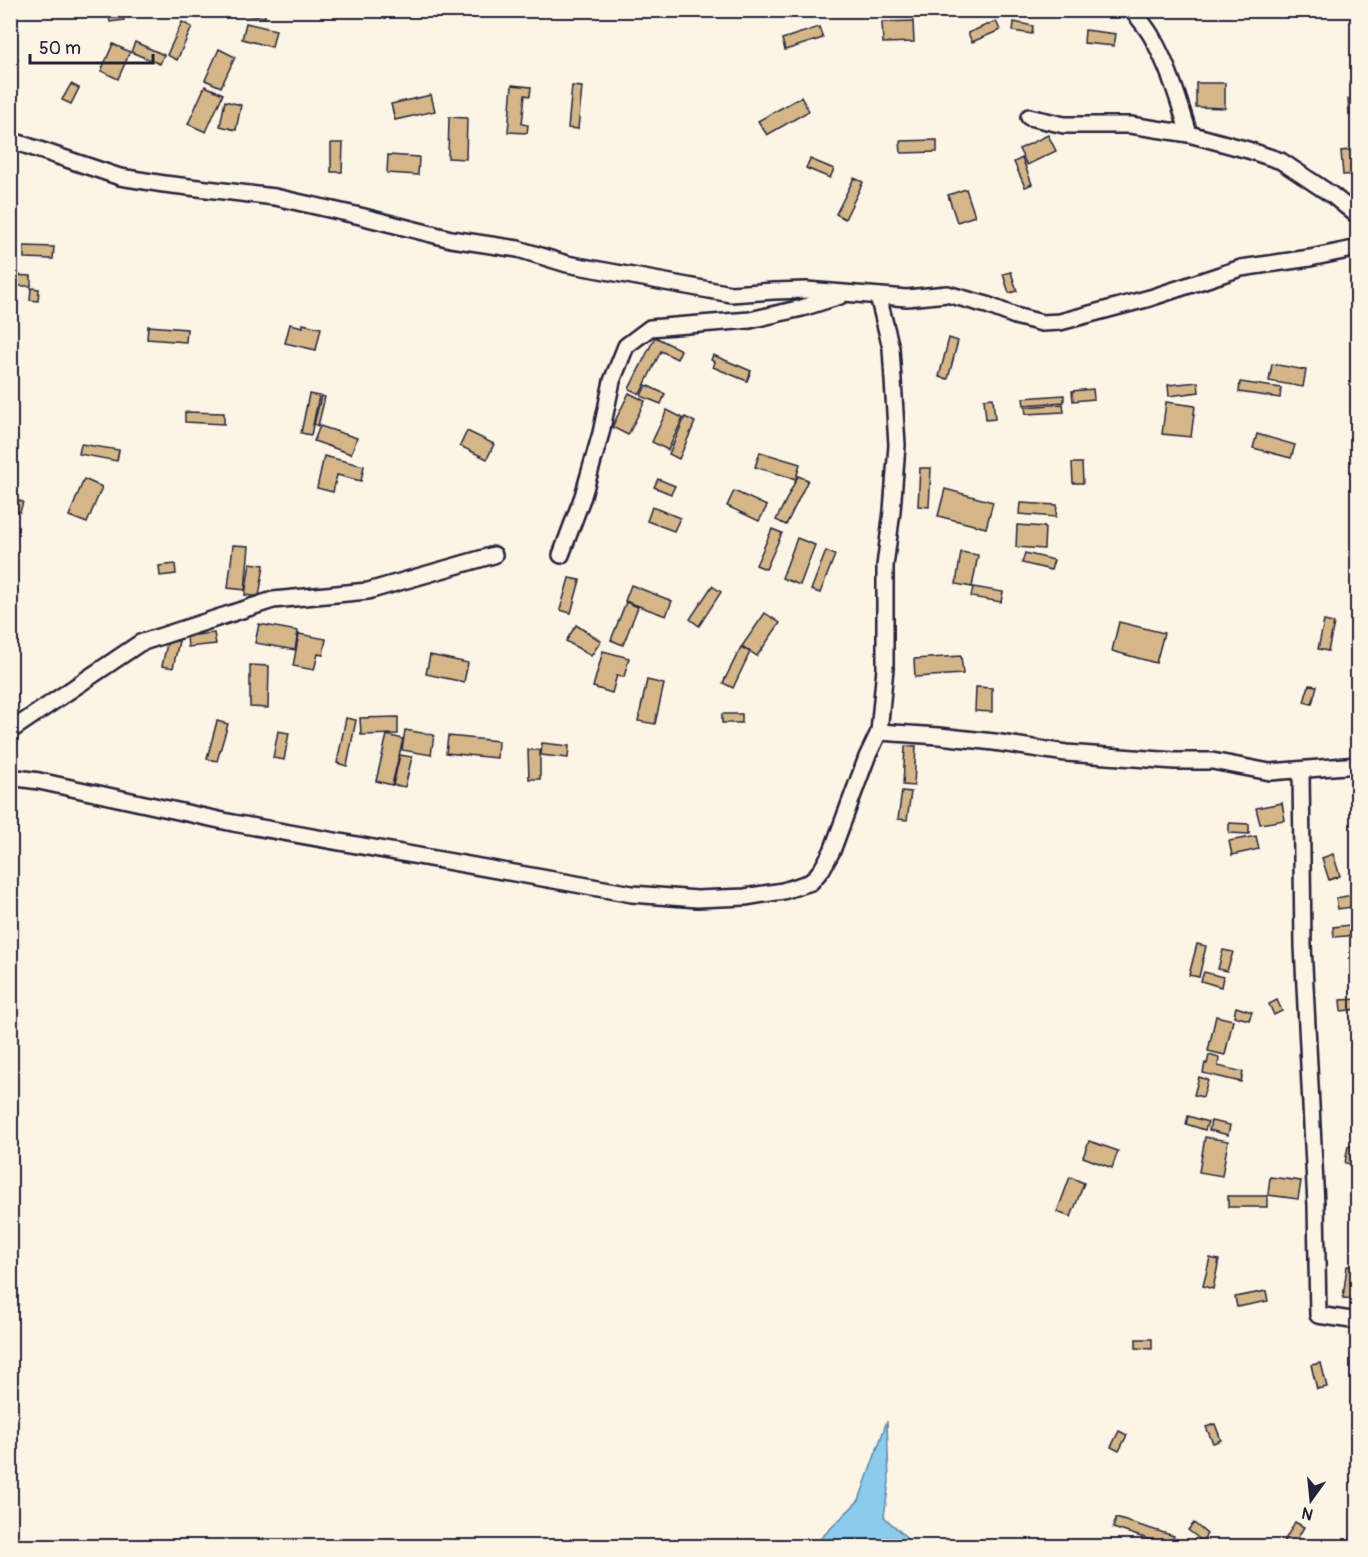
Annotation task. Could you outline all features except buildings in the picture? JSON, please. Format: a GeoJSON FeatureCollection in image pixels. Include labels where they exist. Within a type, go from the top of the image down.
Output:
{"type":"FeatureCollection","features":[{"type":"Feature","properties":{"kind":"street"},"geometry":{"type":"LineString","coordinates":[[1133,10],[1152,37],[1168,72],[1189,134]]}},
{"type":"Feature","properties":{"kind":"street"},"geometry":{"type":"LineString","coordinates":[[1029,117],[1064,125],[1130,125],[1189,134],[1248,150],[1281,161],[1332,195],[1358,216]]}},
{"type":"Feature","properties":{"kind":"street"},"geometry":{"type":"LineString","coordinates":[[10,139],[120,177],[275,197],[451,239],[518,249],[567,264],[731,294],[806,290],[907,298],[946,294],[987,304],[1015,316],[1042,323],[1060,322],[1150,298],[1241,268],[1358,248]]}},
{"type":"Feature","properties":{"kind":"street"},"geometry":{"type":"LineString","coordinates":[[561,555],[583,496],[602,433],[612,381],[626,346],[650,328],[750,320],[802,308],[846,294]]}},
{"type":"Feature","properties":{"kind":"street"},"geometry":{"type":"LineString","coordinates":[[10,777],[39,781],[233,823],[632,894],[707,899],[745,897],[783,891],[811,882],[822,869],[832,851],[879,732],[885,668],[885,566],[897,445],[891,348],[878,296]]}},
{"type":"Feature","properties":{"kind":"street"},"geometry":{"type":"LineString","coordinates":[[10,731],[140,643],[273,600],[368,591],[494,555]]}},
{"type":"Feature","properties":{"kind":"street"},"geometry":{"type":"LineString","coordinates":[[879,732],[961,738],[1066,753],[1175,761],[1212,761],[1270,772],[1358,765]]}},
{"type":"Feature","properties":{"kind":"street"},"geometry":{"type":"LineString","coordinates":[[1301,770],[1303,946],[1316,1205],[1318,1315],[1358,1321]]}},
{"type":"Feature","properties":{"kind":"water"},"geometry":{"type":"Polygon","coordinates":[[[887,1421],[889,1482],[884,1517],[906,1537],[902,1546],[813,1546],[859,1500],[887,1421]]]}}]}
